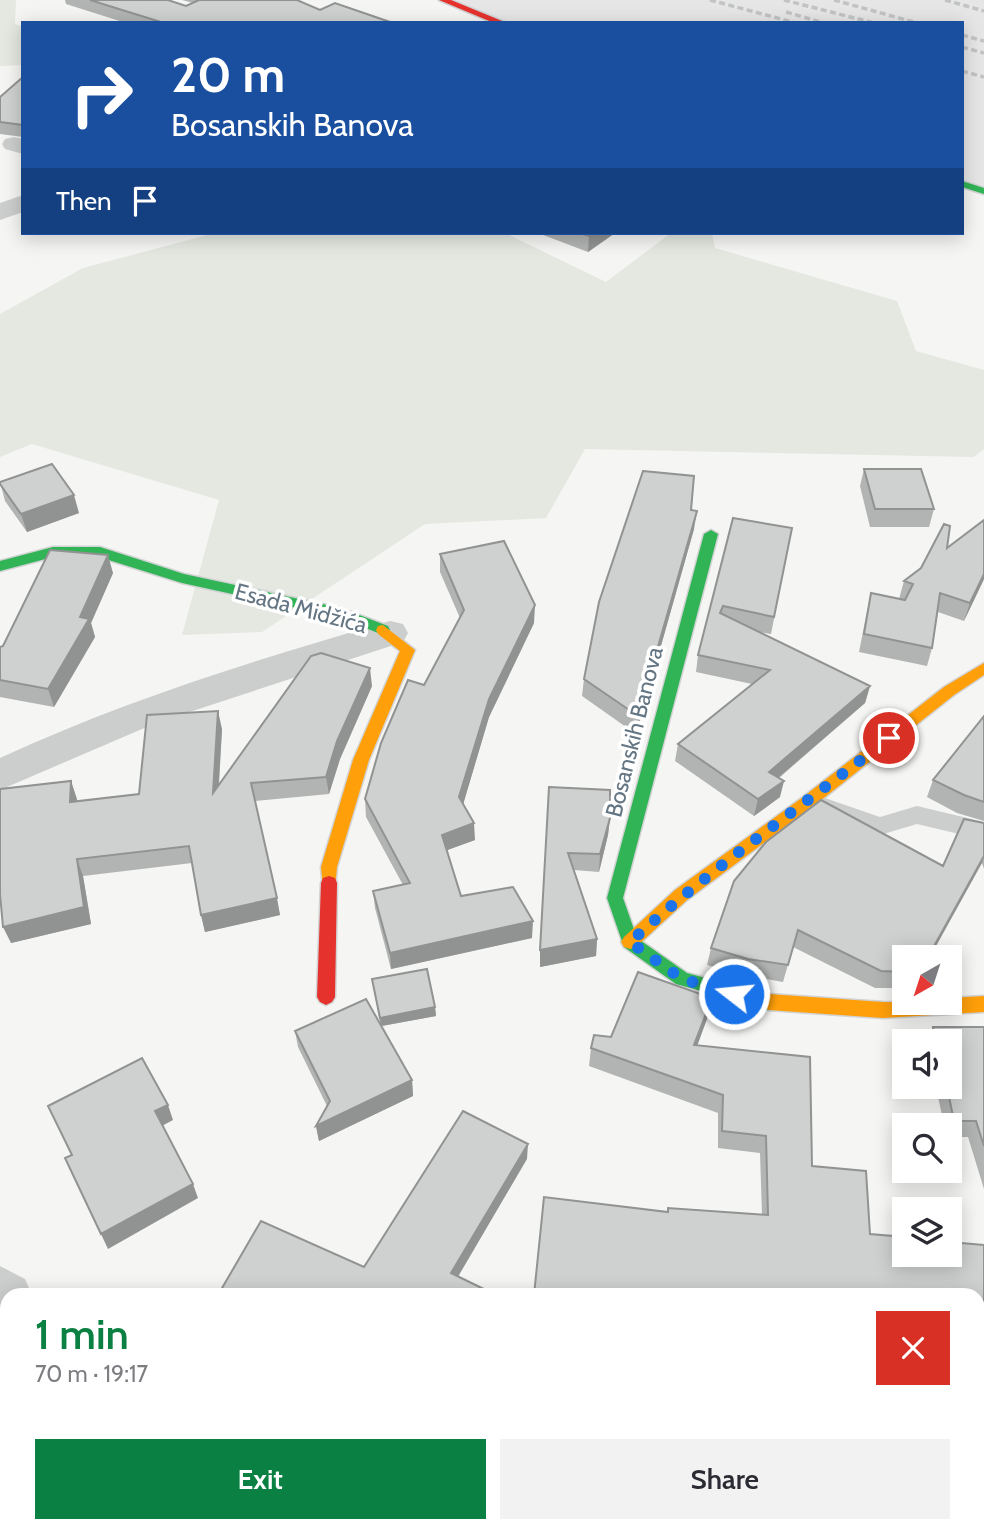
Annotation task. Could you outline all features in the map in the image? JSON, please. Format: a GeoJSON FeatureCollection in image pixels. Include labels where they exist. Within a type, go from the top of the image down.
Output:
{"type":"FeatureCollection","features":[{"type":"Feature","properties":{"kind":"street"},"geometry":{"type":"LineString","coordinates":[[443,0],[498,21]]}},
{"type":"Feature","properties":{"kind":"street"},"geometry":{"type":"LineString","coordinates":[[964,185],[984,191]]}},
{"type":"Feature","properties":{"kind":"street"},"geometry":{"type":"LineString","coordinates":[[0,212],[21,204]]}},
{"type":"Feature","properties":{"kind":"street","name":"Bosanskih Banova"},"geometry":{"type":"LineString","coordinates":[[630,942],[615,898],[710,534]]}},
{"type":"Feature","properties":{"kind":"street","name":"Esada Midžića"},"geometry":{"type":"LineString","coordinates":[[0,566],[53,552],[100,552],[182,578],[341,613],[390,633],[408,650],[361,760],[329,867],[326,997]]}},
{"type":"Feature","properties":{"kind":"street"},"geometry":{"type":"LineString","coordinates":[[0,775],[46,751],[150,708],[390,633]]}},
{"type":"Feature","properties":{"kind":"street"},"geometry":{"type":"LineString","coordinates":[[984,668],[949,691],[810,801],[681,895],[630,942],[682,979],[760,1001],[883,1010],[984,1004]]}},
{"type":"Feature","properties":{"kind":"lane"},"geometry":{"type":"LineString","coordinates":[[810,801],[880,826],[917,815],[984,831]]}},
{"type":"Feature","properties":{"kind":"shaded area"},"geometry":{"type":"Polygon","coordinates":[[[0,0],[16,0],[15,24],[21,26],[21,65],[0,66],[0,0]]]}},
{"type":"Feature","properties":{"kind":"shaded area"},"geometry":{"type":"Polygon","coordinates":[[[446,0],[984,0],[984,191],[964,184],[964,21],[504,21],[446,0]]]}},
{"type":"Feature","properties":{"kind":"shaded area"},"geometry":{"type":"Polygon","coordinates":[[[207,235],[509,235],[606,282],[668,235],[712,235],[715,248],[897,301],[916,351],[984,370],[984,449],[974,457],[585,449],[546,518],[425,524],[262,632],[182,635],[219,500],[32,444],[0,457],[0,314],[83,268],[207,235]]]}},
{"type":"Feature","properties":{"kind":"building"},"geometry":{"type":"Polygon","coordinates":[[[90,0],[168,0],[186,6],[199,0],[297,0],[320,10],[335,3],[387,21],[158,21],[90,0]]]}},
{"type":"Feature","properties":{"kind":"building"},"geometry":{"type":"Polygon","coordinates":[[[21,79],[21,125],[0,122],[0,97],[21,79]]]}},
{"type":"Feature","properties":{"kind":"building"},"geometry":{"type":"Polygon","coordinates":[[[52,464],[74,495],[21,514],[0,482],[52,464]]]}},
{"type":"Feature","properties":{"kind":"building"},"geometry":{"type":"Polygon","coordinates":[[[864,469],[921,469],[934,509],[875,509],[864,469]]]}},
{"type":"Feature","properties":{"kind":"building"},"geometry":{"type":"Polygon","coordinates":[[[643,471],[694,476],[691,510],[697,511],[638,716],[584,679],[599,602],[643,471]]]}},
{"type":"Feature","properties":{"kind":"building"},"geometry":{"type":"Polygon","coordinates":[[[733,518],[792,528],[774,617],[723,606],[720,613],[870,686],[769,772],[784,781],[758,799],[678,744],[770,670],[698,655],[733,518]]]}},
{"type":"Feature","properties":{"kind":"building"},"geometry":{"type":"Polygon","coordinates":[[[984,520],[984,574],[970,603],[940,593],[932,648],[864,634],[871,593],[905,600],[913,584],[904,581],[921,568],[944,524],[950,526],[947,548],[984,520]]]}},
{"type":"Feature","properties":{"kind":"building"},"geometry":{"type":"Polygon","coordinates":[[[504,541],[535,605],[489,699],[459,797],[474,823],[442,835],[461,896],[513,887],[533,921],[390,953],[373,891],[410,883],[365,799],[381,743],[408,680],[424,685],[464,610],[440,554],[504,541]]]}},
{"type":"Feature","properties":{"kind":"building"},"geometry":{"type":"Polygon","coordinates":[[[50,550],[108,555],[80,617],[89,619],[48,689],[0,680],[0,647],[3,646],[50,550]]]}},
{"type":"Feature","properties":{"kind":"building"},"geometry":{"type":"Polygon","coordinates":[[[321,653],[370,668],[337,741],[326,777],[251,783],[277,898],[201,915],[189,846],[77,859],[84,907],[3,927],[0,894],[0,789],[71,781],[70,802],[139,794],[147,715],[218,711],[213,793],[311,656],[321,653]]]}},
{"type":"Feature","properties":{"kind":"building"},"geometry":{"type":"Polygon","coordinates":[[[984,716],[984,802],[933,780],[984,716]]]}},
{"type":"Feature","properties":{"kind":"building"},"geometry":{"type":"Polygon","coordinates":[[[549,787],[610,790],[610,818],[600,854],[568,853],[597,939],[540,950],[549,787]]]}},
{"type":"Feature","properties":{"kind":"building"},"geometry":{"type":"Polygon","coordinates":[[[821,800],[943,866],[964,819],[984,823],[984,856],[935,945],[892,945],[892,971],[881,971],[798,930],[788,965],[748,959],[711,948],[734,881],[766,842],[821,800]]]}},
{"type":"Feature","properties":{"kind":"building"},"geometry":{"type":"Polygon","coordinates":[[[427,969],[435,1007],[380,1018],[372,979],[427,969]]]}},
{"type":"Feature","properties":{"kind":"building"},"geometry":{"type":"Polygon","coordinates":[[[638,972],[712,998],[694,1045],[810,1057],[812,1166],[866,1171],[870,1234],[892,1236],[892,1267],[962,1267],[962,1243],[984,1245],[984,1288],[535,1288],[544,1197],[668,1212],[668,1208],[768,1215],[766,1136],[722,1131],[723,1095],[591,1048],[594,1035],[611,1037],[638,972]]]}},
{"type":"Feature","properties":{"kind":"building"},"geometry":{"type":"Polygon","coordinates":[[[366,999],[412,1080],[316,1126],[330,1101],[295,1031],[366,999]]]}},
{"type":"Feature","properties":{"kind":"building"},"geometry":{"type":"Polygon","coordinates":[[[984,1027],[984,1146],[976,1121],[962,1121],[962,1113],[952,1113],[949,1099],[962,1099],[962,1029],[933,1029],[984,1027]]]}},
{"type":"Feature","properties":{"kind":"building"},"geometry":{"type":"Polygon","coordinates":[[[142,1058],[168,1105],[155,1111],[193,1184],[101,1234],[65,1158],[72,1155],[48,1106],[142,1058]]]}},
{"type":"Feature","properties":{"kind":"building"},"geometry":{"type":"Polygon","coordinates":[[[463,1111],[528,1144],[451,1273],[482,1288],[222,1288],[261,1221],[364,1267],[463,1111]]]}},
{"type":"Feature","properties":{"kind":"railway"},"geometry":{"type":"LineString","coordinates":[[710,0],[789,21]]}},
{"type":"Feature","properties":{"kind":"railway"},"geometry":{"type":"LineString","coordinates":[[784,0],[866,21]]}},
{"type":"Feature","properties":{"kind":"railway"},"geometry":{"type":"LineString","coordinates":[[834,0],[910,21]]}},
{"type":"Feature","properties":{"kind":"railway"},"geometry":{"type":"LineString","coordinates":[[945,0],[984,11]]}},
{"type":"Feature","properties":{"kind":"railway"},"geometry":{"type":"LineString","coordinates":[[786,12],[817,21]]}},
{"type":"Feature","properties":{"kind":"railway"},"geometry":{"type":"LineString","coordinates":[[964,36],[984,41]]}},
{"type":"Feature","properties":{"kind":"railway"},"geometry":{"type":"LineString","coordinates":[[964,48],[984,53]]}},
{"type":"Feature","properties":{"kind":"railway"},"geometry":{"type":"LineString","coordinates":[[964,72],[984,77]]}},
{"type":"Feature","properties":{"kind":"traffic: fast"},"geometry":{"type":"LineString","coordinates":[[964,185],[984,191]]}},
{"type":"Feature","properties":{"kind":"traffic: fast"},"geometry":{"type":"LineString","coordinates":[[711,534],[615,898],[630,942],[682,979],[769,1002]]}},
{"type":"Feature","properties":{"kind":"traffic: fast"},"geometry":{"type":"LineString","coordinates":[[0,566],[53,552],[100,552],[182,578],[341,613],[383,630]]}},
{"type":"Feature","properties":{"kind":"traffic: slow"},"geometry":{"type":"LineString","coordinates":[[329,883],[329,867],[361,760],[408,650],[383,630]]}},
{"type":"Feature","properties":{"kind":"traffic: slow"},"geometry":{"type":"LineString","coordinates":[[630,942],[681,895],[809,801],[949,691],[984,668]]}},
{"type":"Feature","properties":{"kind":"traffic: slow"},"geometry":{"type":"LineString","coordinates":[[769,1002],[883,1010],[984,1004]]}},
{"type":"Feature","properties":{"kind":"traffic: jam"},"geometry":{"type":"LineString","coordinates":[[443,0],[498,21]]}},
{"type":"Feature","properties":{"kind":"traffic: jam"},"geometry":{"type":"LineString","coordinates":[[326,997],[329,883]]}},
{"type":"Feature","properties":{"kind":"route"},"geometry":{"type":"LineString","coordinates":[[734,994],[682,979],[630,942],[681,895],[810,801],[889,738]]}}]}
